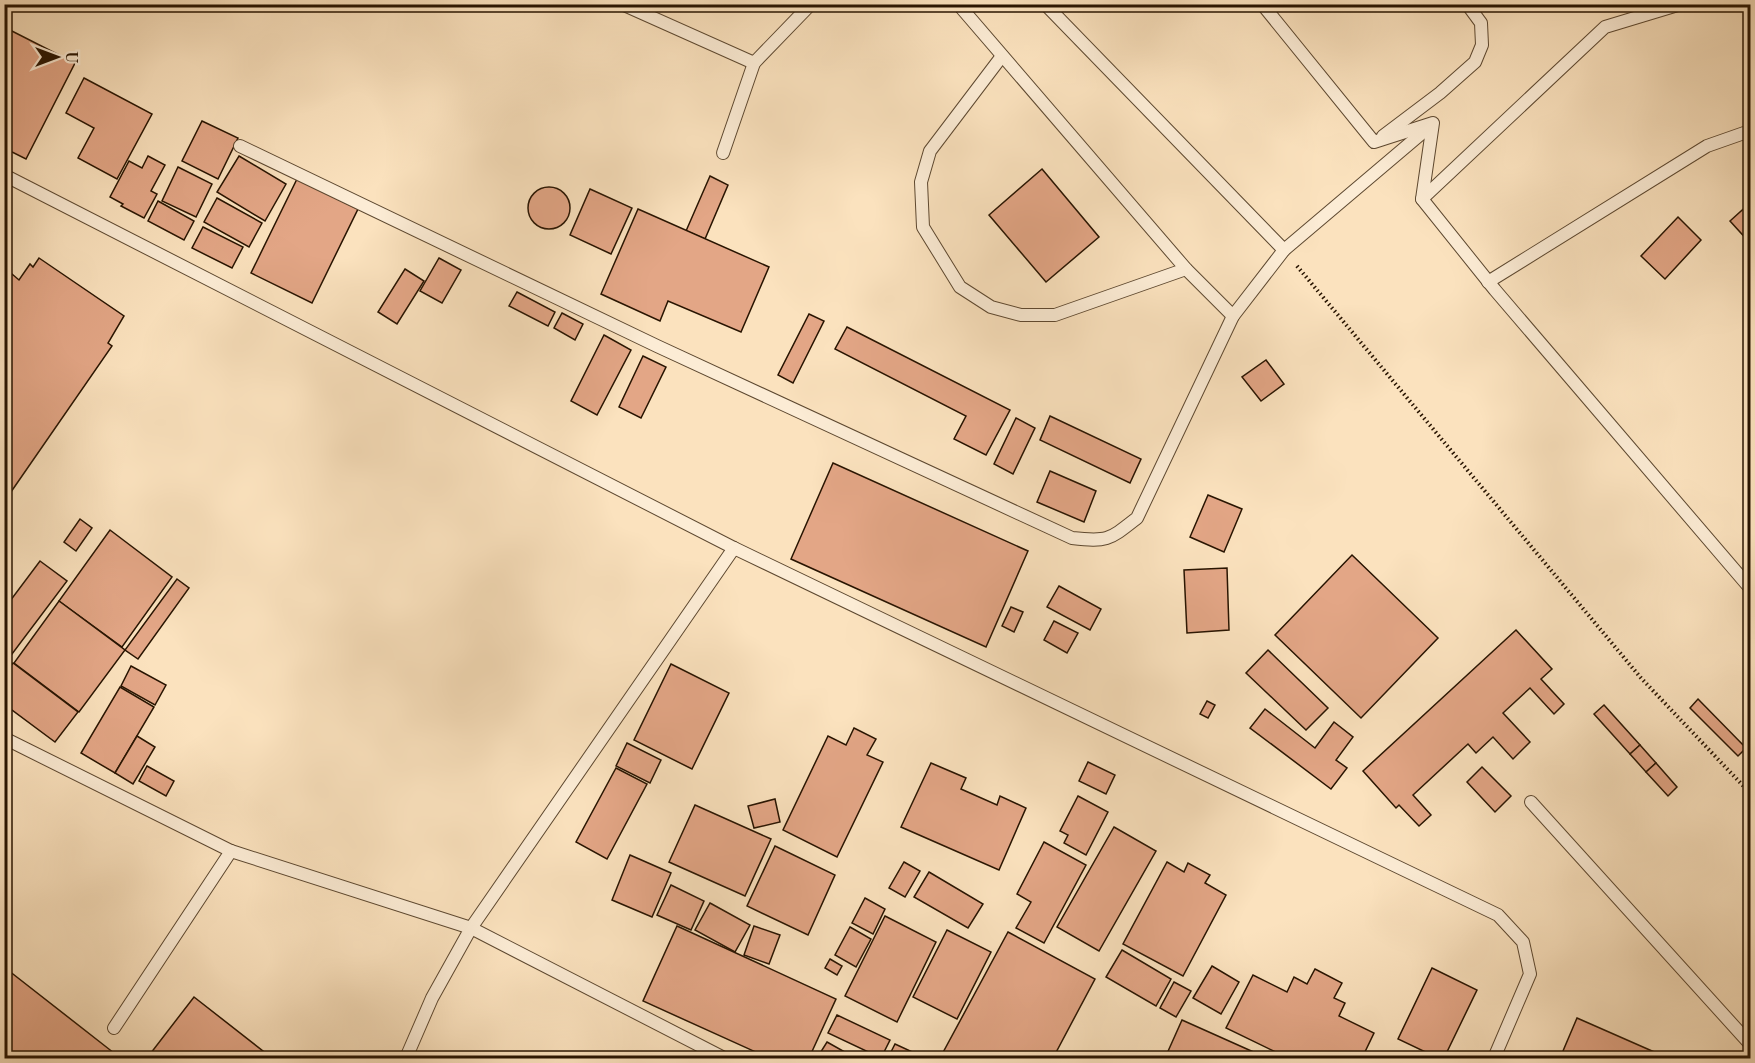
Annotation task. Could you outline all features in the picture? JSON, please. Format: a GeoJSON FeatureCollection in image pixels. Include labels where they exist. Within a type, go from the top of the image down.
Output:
{"type":"FeatureCollection","features":[{"type":"Feature","properties":{"kind":"lane"},"geometry":{"type":"LineString","coordinates":[[622,4],[754,63]]}},
{"type":"Feature","properties":{"kind":"lane"},"geometry":{"type":"LineString","coordinates":[[723,153],[754,63],[811,4]]}},
{"type":"Feature","properties":{"kind":"lane"},"geometry":{"type":"LineString","coordinates":[[958,4],[1185,269],[1233,316]]}},
{"type":"Feature","properties":{"kind":"lane"},"geometry":{"type":"LineString","coordinates":[[1045,4],[1284,250]]}},
{"type":"Feature","properties":{"kind":"lane"},"geometry":{"type":"LineString","coordinates":[[1262,4],[1374,142]]}},
{"type":"Feature","properties":{"kind":"lane"},"geometry":{"type":"LineString","coordinates":[[1374,142],[1440,93],[1475,62],[1482,45],[1481,23],[1467,4]]}},
{"type":"Feature","properties":{"kind":"lane"},"geometry":{"type":"LineString","coordinates":[[1422,199],[1605,27],[1681,4]]}},
{"type":"Feature","properties":{"kind":"lane"},"geometry":{"type":"LineString","coordinates":[[1002,56],[930,151],[921,182],[923,227],[960,287],[991,307],[1021,315],[1055,315],[1185,269]]}},
{"type":"Feature","properties":{"kind":"lane"},"geometry":{"type":"LineString","coordinates":[[240,146],[657,346],[1036,523],[1072,538],[1096,541],[1113,537],[1137,518],[1233,316],[1284,250],[1433,123]]}},
{"type":"Feature","properties":{"kind":"lane"},"geometry":{"type":"LineString","coordinates":[[1374,142],[1433,123]]}},
{"type":"Feature","properties":{"kind":"lane"},"geometry":{"type":"LineString","coordinates":[[1433,123],[1422,199],[1488,282],[1750,588]]}},
{"type":"Feature","properties":{"kind":"lane"},"geometry":{"type":"LineString","coordinates":[[1488,282],[1707,146],[1744,133],[1750,134]]}},
{"type":"Feature","properties":{"kind":"lane"},"geometry":{"type":"LineString","coordinates":[[4,175],[734,548],[1498,915],[1523,942],[1530,974],[1494,1059]]}},
{"type":"Feature","properties":{"kind":"lane"},"geometry":{"type":"LineString","coordinates":[[406,1059],[432,998],[471,928],[734,548]]}},
{"type":"Feature","properties":{"kind":"lane"},"geometry":{"type":"LineString","coordinates":[[4,738],[231,851],[471,928],[724,1059]]}},
{"type":"Feature","properties":{"kind":"lane"},"geometry":{"type":"LineString","coordinates":[[1531,802],[1750,1044]]}},
{"type":"Feature","properties":{"kind":"lane"},"geometry":{"type":"LineString","coordinates":[[114,1029],[231,851]]}},
{"type":"Feature","properties":{"kind":"path"},"geometry":{"type":"LineString","coordinates":[[1284,250],[1641,678],[1750,793]]}},
{"type":"Feature","properties":{"kind":"building"},"geometry":{"type":"Polygon","coordinates":[[[4,27],[75,63],[26,159],[4,148],[4,27]]]}},
{"type":"Feature","properties":{"kind":"building"},"geometry":{"type":"Polygon","coordinates":[[[84,78],[152,114],[117,179],[78,158],[94,128],[66,113],[84,78]]]}},
{"type":"Feature","properties":{"kind":"building"},"geometry":{"type":"Polygon","coordinates":[[[202,121],[238,138],[218,179],[182,161],[202,121]]]}},
{"type":"Feature","properties":{"kind":"building"},"geometry":{"type":"Polygon","coordinates":[[[148,156],[165,165],[151,191],[157,194],[144,218],[121,206],[123,204],[110,197],[129,161],[142,168],[148,156]]]}},
{"type":"Feature","properties":{"kind":"building"},"geometry":{"type":"Polygon","coordinates":[[[239,156],[286,184],[265,221],[217,192],[239,156]]]}},
{"type":"Feature","properties":{"kind":"building"},"geometry":{"type":"Polygon","coordinates":[[[178,167],[212,184],[196,217],[162,201],[178,167]]]}},
{"type":"Feature","properties":{"kind":"building"},"geometry":{"type":"Polygon","coordinates":[[[1042,169],[1099,237],[1046,282],[989,215],[1042,169]]]}},
{"type":"Feature","properties":{"kind":"building"},"geometry":{"type":"Polygon","coordinates":[[[710,176],[728,185],[705,239],[686,231],[710,176]]]}},
{"type":"Feature","properties":{"kind":"building"},"geometry":{"type":"Polygon","coordinates":[[[297,179],[358,209],[312,303],[251,273],[297,179]]]}},
{"type":"Feature","properties":{"kind":"building"},"geometry":{"type":"Polygon","coordinates":[[[549,187],[564,193],[570,208],[564,223],[549,229],[534,223],[528,208],[534,193],[549,187]]]}},
{"type":"Feature","properties":{"kind":"building"},"geometry":{"type":"Polygon","coordinates":[[[590,189],[632,208],[611,254],[570,235],[590,189]]]}},
{"type":"Feature","properties":{"kind":"building"},"geometry":{"type":"Polygon","coordinates":[[[217,198],[262,223],[249,247],[204,222],[217,198]]]}},
{"type":"Feature","properties":{"kind":"building"},"geometry":{"type":"Polygon","coordinates":[[[158,201],[194,221],[184,240],[148,221],[158,201]]]}},
{"type":"Feature","properties":{"kind":"building"},"geometry":{"type":"Polygon","coordinates":[[[1750,203],[1750,243],[1730,221],[1750,203]]]}},
{"type":"Feature","properties":{"kind":"building"},"geometry":{"type":"Polygon","coordinates":[[[638,209],[769,267],[741,332],[668,301],[660,321],[601,294],[638,209]]]}},
{"type":"Feature","properties":{"kind":"building"},"geometry":{"type":"Polygon","coordinates":[[[1678,217],[1701,240],[1665,279],[1641,256],[1678,217]]]}},
{"type":"Feature","properties":{"kind":"building"},"geometry":{"type":"Polygon","coordinates":[[[203,227],[243,247],[232,268],[192,248],[203,227]]]}},
{"type":"Feature","properties":{"kind":"building"},"geometry":{"type":"Polygon","coordinates":[[[39,258],[124,316],[108,343],[112,346],[4,502],[4,284],[12,274],[19,280],[30,264],[33,267],[39,258]]]}},
{"type":"Feature","properties":{"kind":"building"},"geometry":{"type":"Polygon","coordinates":[[[439,258],[461,270],[442,303],[420,291],[439,258]]]}},
{"type":"Feature","properties":{"kind":"building"},"geometry":{"type":"Polygon","coordinates":[[[405,269],[424,281],[397,324],[378,312],[405,269]]]}},
{"type":"Feature","properties":{"kind":"building"},"geometry":{"type":"Polygon","coordinates":[[[517,292],[555,312],[548,326],[509,306],[517,292]]]}},
{"type":"Feature","properties":{"kind":"building"},"geometry":{"type":"Polygon","coordinates":[[[562,313],[583,324],[575,340],[554,328],[562,313]]]}},
{"type":"Feature","properties":{"kind":"building"},"geometry":{"type":"Polygon","coordinates":[[[809,314],[824,321],[793,383],[778,375],[809,314]]]}},
{"type":"Feature","properties":{"kind":"building"},"geometry":{"type":"Polygon","coordinates":[[[847,327],[1010,410],[986,455],[954,439],[966,416],[835,349],[847,327]]]}},
{"type":"Feature","properties":{"kind":"building"},"geometry":{"type":"Polygon","coordinates":[[[604,335],[631,350],[597,415],[571,401],[604,335]]]}},
{"type":"Feature","properties":{"kind":"building"},"geometry":{"type":"Polygon","coordinates":[[[643,356],[666,367],[641,418],[619,407],[643,356]]]}},
{"type":"Feature","properties":{"kind":"building"},"geometry":{"type":"Polygon","coordinates":[[[1266,360],[1284,384],[1261,401],[1242,377],[1266,360]]]}},
{"type":"Feature","properties":{"kind":"building"},"geometry":{"type":"Polygon","coordinates":[[[1050,416],[1141,459],[1130,483],[1040,440],[1050,416]]]}},
{"type":"Feature","properties":{"kind":"building"},"geometry":{"type":"Polygon","coordinates":[[[1016,418],[1035,428],[1013,474],[994,464],[1016,418]]]}},
{"type":"Feature","properties":{"kind":"building"},"geometry":{"type":"Polygon","coordinates":[[[833,463],[1028,551],[986,647],[791,559],[833,463]]]}},
{"type":"Feature","properties":{"kind":"building"},"geometry":{"type":"Polygon","coordinates":[[[1050,471],[1096,491],[1084,522],[1037,502],[1050,471]]]}},
{"type":"Feature","properties":{"kind":"building"},"geometry":{"type":"Polygon","coordinates":[[[1208,495],[1242,509],[1224,552],[1190,537],[1208,495]]]}},
{"type":"Feature","properties":{"kind":"building"},"geometry":{"type":"Polygon","coordinates":[[[80,519],[92,528],[76,551],[64,542],[80,519]]]}},
{"type":"Feature","properties":{"kind":"building"},"geometry":{"type":"Polygon","coordinates":[[[110,530],[172,577],[122,647],[59,601],[110,530]]]}},
{"type":"Feature","properties":{"kind":"building"},"geometry":{"type":"Polygon","coordinates":[[[1352,555],[1438,638],[1361,718],[1275,635],[1352,555]]]}},
{"type":"Feature","properties":{"kind":"building"},"geometry":{"type":"Polygon","coordinates":[[[40,561],[67,581],[12,654],[4,649],[4,609],[40,561]]]}},
{"type":"Feature","properties":{"kind":"building"},"geometry":{"type":"Polygon","coordinates":[[[1227,568],[1229,630],[1187,633],[1184,570],[1227,568]]]}},
{"type":"Feature","properties":{"kind":"building"},"geometry":{"type":"Polygon","coordinates":[[[177,579],[189,588],[138,659],[125,650],[177,579]]]}},
{"type":"Feature","properties":{"kind":"building"},"geometry":{"type":"Polygon","coordinates":[[[1059,586],[1101,609],[1090,630],[1047,607],[1059,586]]]}},
{"type":"Feature","properties":{"kind":"building"},"geometry":{"type":"Polygon","coordinates":[[[59,601],[125,650],[79,712],[14,663],[59,601]]]}},
{"type":"Feature","properties":{"kind":"building"},"geometry":{"type":"Polygon","coordinates":[[[1011,607],[1023,612],[1014,632],[1002,626],[1011,607]]]}},
{"type":"Feature","properties":{"kind":"building"},"geometry":{"type":"Polygon","coordinates":[[[1054,621],[1078,633],[1067,653],[1044,640],[1054,621]]]}},
{"type":"Feature","properties":{"kind":"building"},"geometry":{"type":"Polygon","coordinates":[[[1516,630],[1552,669],[1541,679],[1564,704],[1554,714],[1530,688],[1503,713],[1530,742],[1513,759],[1493,737],[1476,753],[1468,744],[1413,795],[1431,815],[1419,826],[1399,805],[1396,808],[1363,771],[1516,630]]]}},
{"type":"Feature","properties":{"kind":"building"},"geometry":{"type":"Polygon","coordinates":[[[1268,650],[1328,708],[1306,730],[1246,673],[1268,650]]]}},
{"type":"Feature","properties":{"kind":"building"},"geometry":{"type":"Polygon","coordinates":[[[13,663],[78,712],[55,742],[4,704],[4,674],[13,663]]]}},
{"type":"Feature","properties":{"kind":"building"},"geometry":{"type":"Polygon","coordinates":[[[671,664],[729,693],[692,769],[634,740],[671,664]]]}},
{"type":"Feature","properties":{"kind":"building"},"geometry":{"type":"Polygon","coordinates":[[[131,666],[166,685],[155,705],[121,686],[131,666]]]}},
{"type":"Feature","properties":{"kind":"building"},"geometry":{"type":"Polygon","coordinates":[[[120,687],[154,707],[115,773],[81,753],[120,687]]]}},
{"type":"Feature","properties":{"kind":"building"},"geometry":{"type":"Polygon","coordinates":[[[1698,699],[1746,748],[1738,756],[1690,708],[1698,699]]]}},
{"type":"Feature","properties":{"kind":"building"},"geometry":{"type":"Polygon","coordinates":[[[1207,701],[1215,705],[1208,718],[1200,714],[1207,701]]]}},
{"type":"Feature","properties":{"kind":"building"},"geometry":{"type":"Polygon","coordinates":[[[1604,705],[1640,745],[1630,754],[1594,714],[1604,705]]]}},
{"type":"Feature","properties":{"kind":"building"},"geometry":{"type":"Polygon","coordinates":[[[1265,709],[1315,748],[1334,722],[1353,737],[1336,760],[1347,768],[1331,789],[1250,728],[1265,709]]]}},
{"type":"Feature","properties":{"kind":"building"},"geometry":{"type":"Polygon","coordinates":[[[854,728],[876,739],[867,755],[883,762],[837,857],[783,830],[828,736],[846,745],[854,728]]]}},
{"type":"Feature","properties":{"kind":"building"},"geometry":{"type":"Polygon","coordinates":[[[137,736],[155,747],[133,784],[115,773],[137,736]]]}},
{"type":"Feature","properties":{"kind":"building"},"geometry":{"type":"Polygon","coordinates":[[[627,743],[661,760],[650,783],[616,766],[627,743]]]}},
{"type":"Feature","properties":{"kind":"building"},"geometry":{"type":"Polygon","coordinates":[[[1640,745],[1656,763],[1646,772],[1630,754],[1640,745]]]}},
{"type":"Feature","properties":{"kind":"building"},"geometry":{"type":"Polygon","coordinates":[[[1088,762],[1115,775],[1106,794],[1079,781],[1088,762]]]}},
{"type":"Feature","properties":{"kind":"building"},"geometry":{"type":"Polygon","coordinates":[[[931,763],[966,778],[961,789],[997,805],[1000,796],[1026,808],[999,870],[901,827],[931,763]]]}},
{"type":"Feature","properties":{"kind":"building"},"geometry":{"type":"Polygon","coordinates":[[[1656,763],[1677,787],[1668,796],[1646,772],[1656,763]]]}},
{"type":"Feature","properties":{"kind":"building"},"geometry":{"type":"Polygon","coordinates":[[[147,766],[174,781],[166,796],[139,781],[147,766]]]}},
{"type":"Feature","properties":{"kind":"building"},"geometry":{"type":"Polygon","coordinates":[[[1482,767],[1511,796],[1495,812],[1467,782],[1482,767]]]}},
{"type":"Feature","properties":{"kind":"building"},"geometry":{"type":"Polygon","coordinates":[[[616,768],[647,784],[607,859],[576,842],[616,768]]]}},
{"type":"Feature","properties":{"kind":"building"},"geometry":{"type":"Polygon","coordinates":[[[1078,796],[1108,812],[1086,855],[1064,843],[1068,835],[1060,831],[1078,796]]]}},
{"type":"Feature","properties":{"kind":"building"},"geometry":{"type":"Polygon","coordinates":[[[775,799],[780,822],[754,828],[748,806],[775,799]]]}},
{"type":"Feature","properties":{"kind":"building"},"geometry":{"type":"Polygon","coordinates":[[[695,805],[771,839],[745,896],[669,862],[695,805]]]}},
{"type":"Feature","properties":{"kind":"building"},"geometry":{"type":"Polygon","coordinates":[[[1114,827],[1156,851],[1099,951],[1057,927],[1114,827]]]}},
{"type":"Feature","properties":{"kind":"building"},"geometry":{"type":"Polygon","coordinates":[[[1044,842],[1086,865],[1044,943],[1016,928],[1031,902],[1017,894],[1044,842]]]}},
{"type":"Feature","properties":{"kind":"building"},"geometry":{"type":"Polygon","coordinates":[[[775,846],[835,875],[808,935],[747,906],[775,846]]]}},
{"type":"Feature","properties":{"kind":"building"},"geometry":{"type":"Polygon","coordinates":[[[630,855],[671,873],[652,917],[612,900],[630,855]]]}},
{"type":"Feature","properties":{"kind":"building"},"geometry":{"type":"Polygon","coordinates":[[[904,862],[920,871],[905,897],[889,888],[904,862]]]}},
{"type":"Feature","properties":{"kind":"building"},"geometry":{"type":"Polygon","coordinates":[[[1167,862],[1184,872],[1188,863],[1210,875],[1205,883],[1226,895],[1183,976],[1123,944],[1167,862]]]}},
{"type":"Feature","properties":{"kind":"building"},"geometry":{"type":"Polygon","coordinates":[[[929,872],[983,904],[968,928],[914,897],[929,872]]]}},
{"type":"Feature","properties":{"kind":"building"},"geometry":{"type":"Polygon","coordinates":[[[671,885],[704,901],[691,930],[657,915],[671,885]]]}},
{"type":"Feature","properties":{"kind":"building"},"geometry":{"type":"Polygon","coordinates":[[[865,898],[885,909],[873,934],[852,923],[865,898]]]}},
{"type":"Feature","properties":{"kind":"building"},"geometry":{"type":"Polygon","coordinates":[[[710,903],[750,925],[735,952],[695,930],[710,903]]]}},
{"type":"Feature","properties":{"kind":"building"},"geometry":{"type":"Polygon","coordinates":[[[885,916],[936,942],[897,1022],[845,996],[885,916]]]}},
{"type":"Feature","properties":{"kind":"building"},"geometry":{"type":"Polygon","coordinates":[[[677,926],[836,999],[809,1058],[769,1058],[643,1001],[677,926]]]}},
{"type":"Feature","properties":{"kind":"building"},"geometry":{"type":"Polygon","coordinates":[[[754,926],[780,935],[769,964],[744,955],[754,926]]]}},
{"type":"Feature","properties":{"kind":"building"},"geometry":{"type":"Polygon","coordinates":[[[850,927],[871,939],[856,967],[835,955],[850,927]]]}},
{"type":"Feature","properties":{"kind":"building"},"geometry":{"type":"Polygon","coordinates":[[[947,930],[991,952],[957,1019],[913,997],[947,930]]]}},
{"type":"Feature","properties":{"kind":"building"},"geometry":{"type":"Polygon","coordinates":[[[1008,932],[1095,979],[1053,1058],[940,1058],[1008,932]]]}},
{"type":"Feature","properties":{"kind":"building"},"geometry":{"type":"Polygon","coordinates":[[[1122,950],[1171,979],[1156,1006],[1106,977],[1122,950]]]}},
{"type":"Feature","properties":{"kind":"building"},"geometry":{"type":"Polygon","coordinates":[[[830,959],[842,966],[837,975],[825,968],[830,959]]]}},
{"type":"Feature","properties":{"kind":"building"},"geometry":{"type":"Polygon","coordinates":[[[1212,966],[1239,982],[1221,1014],[1193,998],[1212,966]]]}},
{"type":"Feature","properties":{"kind":"building"},"geometry":{"type":"Polygon","coordinates":[[[4,967],[114,1053],[110,1058],[4,1058],[4,967]]]}},
{"type":"Feature","properties":{"kind":"building"},"geometry":{"type":"Polygon","coordinates":[[[1432,968],[1477,990],[1444,1058],[1438,1058],[1398,1039],[1432,968]]]}},
{"type":"Feature","properties":{"kind":"building"},"geometry":{"type":"Polygon","coordinates":[[[1315,969],[1342,983],[1334,998],[1345,1003],[1339,1016],[1374,1033],[1362,1058],[1288,1058],[1226,1028],[1253,975],[1287,992],[1294,977],[1307,984],[1315,969]]]}},
{"type":"Feature","properties":{"kind":"building"},"geometry":{"type":"Polygon","coordinates":[[[1174,982],[1191,991],[1176,1017],[1160,1008],[1174,982]]]}},
{"type":"Feature","properties":{"kind":"building"},"geometry":{"type":"Polygon","coordinates":[[[194,997],[272,1058],[147,1058],[194,997]]]}},
{"type":"Feature","properties":{"kind":"building"},"geometry":{"type":"Polygon","coordinates":[[[837,1015],[890,1040],[881,1058],[828,1033],[837,1015]]]}},
{"type":"Feature","properties":{"kind":"building"},"geometry":{"type":"Polygon","coordinates":[[[1577,1018],[1668,1058],[1560,1058],[1577,1018]]]}},
{"type":"Feature","properties":{"kind":"building"},"geometry":{"type":"Polygon","coordinates":[[[1182,1020],[1267,1058],[1165,1058],[1182,1020]]]}},
{"type":"Feature","properties":{"kind":"building"},"geometry":{"type":"Polygon","coordinates":[[[827,1042],[852,1056],[851,1058],[817,1058],[827,1042]]]}},
{"type":"Feature","properties":{"kind":"building"},"geometry":{"type":"Polygon","coordinates":[[[895,1044],[919,1055],[917,1058],[888,1058],[895,1044]]]}}]}
